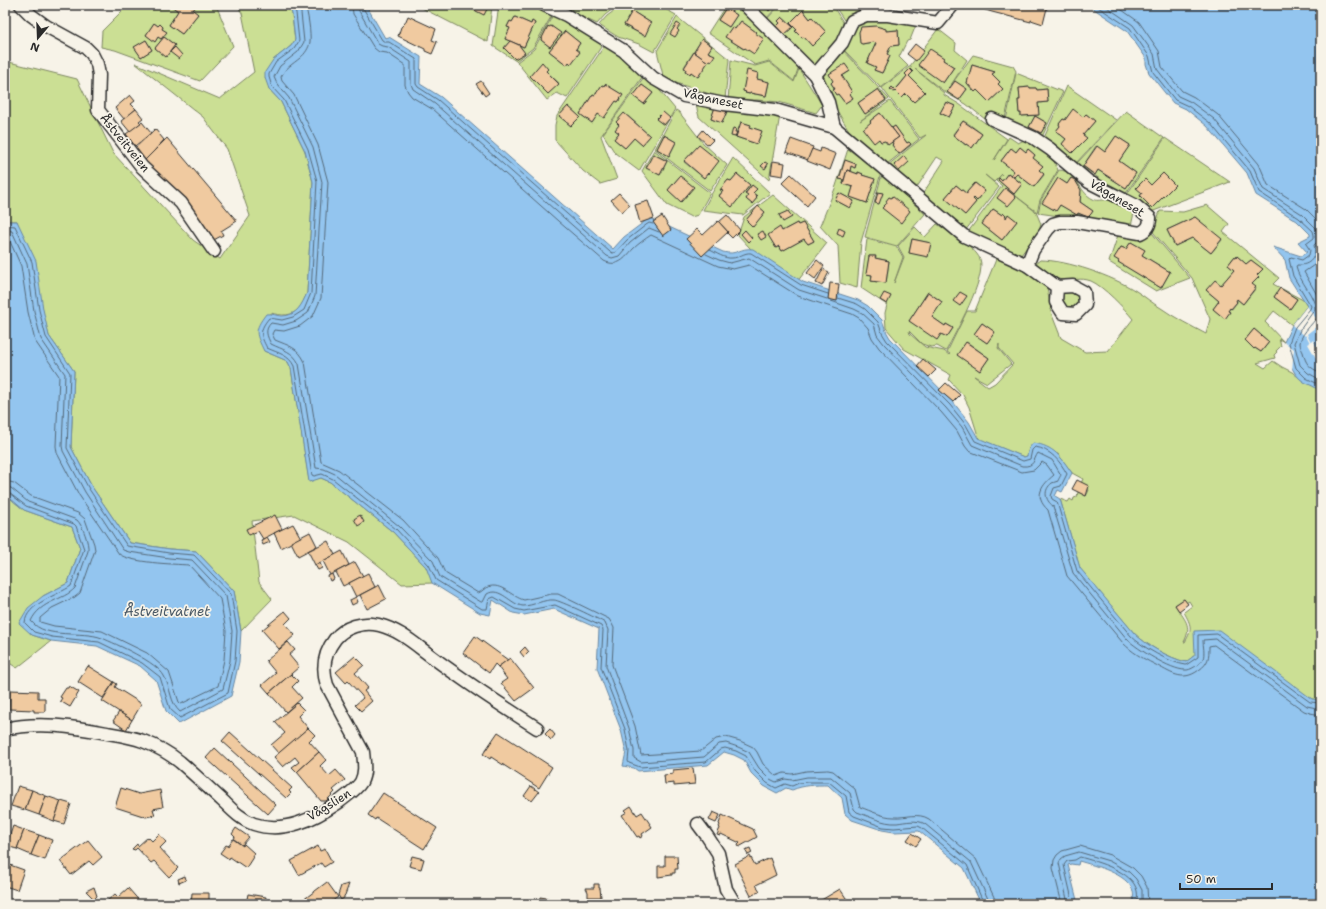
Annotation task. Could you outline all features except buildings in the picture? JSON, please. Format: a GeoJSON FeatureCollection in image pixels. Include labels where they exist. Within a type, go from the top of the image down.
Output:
{"type":"FeatureCollection","features":[{"type":"Feature","properties":{"kind":"street","name":"Åstveitveien"},"geometry":{"type":"LineString","coordinates":[[21,5],[31,15],[46,26],[86,48],[92,54],[97,64],[99,75],[98,110],[142,167],[181,203],[214,251]]}},
{"type":"Feature","properties":{"kind":"street","name":"Våganeset"},"geometry":{"type":"LineString","coordinates":[[544,5],[566,15],[624,51],[654,78],[684,96],[724,104],[775,110],[834,127],[964,236],[1027,266],[1057,287]]}},
{"type":"Feature","properties":{"kind":"street"},"geometry":{"type":"LineString","coordinates":[[745,5],[815,75],[828,102],[834,127]]}},
{"type":"Feature","properties":{"kind":"street"},"geometry":{"type":"LineString","coordinates":[[815,75],[842,43],[852,21],[866,15],[888,15],[938,23],[953,5]]}},
{"type":"Feature","properties":{"kind":"street","name":"Våganeset"},"geometry":{"type":"LineString","coordinates":[[992,119],[1034,138],[1050,149],[1088,182],[1136,206],[1150,218],[1149,226],[1140,232],[1077,222],[1060,222],[1053,224],[1033,250],[1027,266]]}},
{"type":"Feature","properties":{"kind":"street","name":"Vågslien"},"geometry":{"type":"LineString","coordinates":[[5,728],[16,726],[61,727],[131,737],[164,751],[180,761],[232,810],[252,824],[277,827],[298,824],[323,812],[344,798],[357,788],[363,778],[365,764],[363,752],[327,685],[324,668],[327,652],[335,638],[343,631],[351,627],[368,623],[387,627],[400,634],[465,681],[537,728]]}},
{"type":"Feature","properties":{"kind":"street"},"geometry":{"type":"LineString","coordinates":[[698,824],[712,842],[718,853],[726,889],[735,904]]}},
{"type":"Feature","properties":{"kind":"green space"},"geometry":{"type":"Polygon","coordinates":[[[121,5],[170,5],[178,11],[169,25],[182,34],[198,14],[193,10],[197,5],[216,5],[233,46],[200,81],[115,50],[101,47],[102,31],[123,10],[121,5]],[[154,23],[146,35],[155,41],[158,37],[161,39],[166,32],[162,29],[163,27],[154,23]],[[164,37],[155,48],[166,56],[175,45],[164,37]],[[146,40],[135,47],[141,57],[152,50],[146,40]]]}},
{"type":"Feature","properties":{"kind":"green space"},"geometry":{"type":"Polygon","coordinates":[[[237,5],[289,5],[292,14],[295,40],[291,46],[273,60],[269,89],[281,102],[305,151],[313,182],[307,293],[301,306],[294,313],[279,315],[271,313],[264,351],[285,360],[291,368],[309,480],[321,478],[330,482],[393,532],[426,567],[433,583],[402,584],[349,542],[294,515],[252,521],[259,582],[272,599],[241,631],[234,591],[196,551],[130,543],[92,487],[71,447],[74,371],[49,336],[17,221],[5,221],[5,61],[77,79],[113,153],[193,240],[220,259],[250,216],[227,149],[203,117],[135,63],[220,99],[254,72],[242,13],[237,5]]]}},
{"type":"Feature","properties":{"kind":"green space"},"geometry":{"type":"Polygon","coordinates":[[[420,5],[492,5],[488,42],[420,7],[420,5]]]}},
{"type":"Feature","properties":{"kind":"green space"},"geometry":{"type":"Polygon","coordinates":[[[499,5],[531,5],[552,15],[533,48],[516,61],[493,46],[499,5]],[[515,17],[512,22],[510,21],[507,27],[510,28],[505,39],[510,41],[504,48],[515,58],[525,54],[519,45],[524,47],[535,23],[532,21],[531,24],[515,17]]]}},
{"type":"Feature","properties":{"kind":"green space"},"geometry":{"type":"Polygon","coordinates":[[[557,5],[566,5],[572,9],[575,5],[618,5],[605,15],[597,24],[557,5]]]}},
{"type":"Feature","properties":{"kind":"green space"},"geometry":{"type":"Polygon","coordinates":[[[622,5],[658,5],[676,15],[654,52],[639,44],[618,37],[599,25],[607,16],[622,5]],[[632,11],[624,25],[644,36],[651,23],[632,11]]]}},
{"type":"Feature","properties":{"kind":"green space"},"geometry":{"type":"Polygon","coordinates":[[[726,5],[739,5],[799,66],[794,81],[769,61],[755,65],[708,33],[726,5]],[[726,8],[718,20],[729,27],[737,15],[726,8]],[[741,21],[735,29],[732,27],[726,37],[743,49],[756,32],[741,21]]]}},
{"type":"Feature","properties":{"kind":"green space"},"geometry":{"type":"Polygon","coordinates":[[[750,5],[763,5],[769,11],[775,5],[779,5],[764,21],[750,5]]]}},
{"type":"Feature","properties":{"kind":"green space"},"geometry":{"type":"Polygon","coordinates":[[[780,5],[832,5],[843,22],[842,33],[817,65],[808,64],[765,21],[780,5]],[[803,10],[790,23],[797,30],[795,31],[802,38],[804,37],[812,46],[826,32],[812,17],[810,19],[803,10]],[[782,17],[778,21],[780,23],[776,27],[784,35],[793,27],[782,17]]]}},
{"type":"Feature","properties":{"kind":"green space"},"geometry":{"type":"Polygon","coordinates":[[[834,5],[887,5],[887,7],[844,20],[834,5]]]}},
{"type":"Feature","properties":{"kind":"green space"},"geometry":{"type":"Polygon","coordinates":[[[553,15],[577,27],[603,44],[567,98],[557,93],[547,100],[517,62],[534,49],[553,15]],[[551,26],[548,27],[541,40],[550,47],[560,33],[551,26]],[[565,31],[549,51],[567,65],[569,62],[571,64],[576,49],[580,43],[565,31]],[[542,63],[530,76],[548,94],[559,83],[546,71],[548,69],[542,63]]]}},
{"type":"Feature","properties":{"kind":"green space"},"geometry":{"type":"Polygon","coordinates":[[[677,17],[729,59],[725,99],[664,79],[657,51],[677,17]],[[702,39],[684,67],[686,69],[685,71],[689,74],[691,72],[698,77],[709,60],[712,61],[715,56],[708,52],[712,46],[702,39]]]}},
{"type":"Feature","properties":{"kind":"green space"},"geometry":{"type":"Polygon","coordinates":[[[879,18],[916,25],[910,40],[907,41],[899,57],[908,66],[881,88],[843,49],[856,25],[864,19],[879,18]],[[880,27],[862,43],[876,43],[867,63],[876,67],[874,70],[882,73],[890,56],[887,54],[891,46],[899,45],[898,30],[886,31],[880,27]]]}},
{"type":"Feature","properties":{"kind":"green space"},"geometry":{"type":"Polygon","coordinates":[[[938,29],[956,43],[955,50],[967,60],[951,85],[973,55],[1013,66],[1016,71],[1003,127],[990,123],[966,104],[946,93],[915,69],[944,93],[944,95],[959,104],[1007,139],[994,160],[1009,137],[1018,143],[1024,140],[1052,157],[1058,170],[1040,200],[1037,212],[1008,190],[1036,212],[1041,224],[1039,231],[1021,255],[968,232],[1002,186],[996,181],[1002,174],[994,182],[985,175],[999,187],[965,231],[922,195],[944,161],[937,157],[915,190],[888,165],[926,135],[920,138],[882,88],[909,67],[912,67],[910,66],[938,29]],[[937,53],[936,54],[943,83],[954,67],[943,60],[943,58],[937,53]],[[972,65],[967,83],[975,92],[977,90],[989,102],[1003,89],[992,74],[995,72],[972,65]],[[910,69],[905,74],[907,76],[895,90],[890,89],[894,92],[895,91],[902,98],[906,94],[914,102],[925,92],[909,76],[913,72],[910,69]],[[954,81],[947,92],[959,100],[967,89],[954,81]],[[946,102],[940,113],[949,117],[955,106],[946,102]],[[963,121],[953,134],[965,145],[966,144],[972,148],[982,134],[963,121]],[[1020,147],[1016,152],[1011,148],[1001,161],[1014,171],[1011,175],[1008,173],[1002,181],[999,179],[998,180],[1014,194],[1022,184],[1014,177],[1017,174],[1034,187],[1044,175],[1039,170],[1042,166],[1033,158],[1035,155],[1028,149],[1026,152],[1020,147]],[[975,183],[967,194],[956,185],[945,198],[965,215],[976,202],[973,199],[974,198],[977,201],[985,191],[975,183]],[[993,209],[982,224],[1002,240],[1017,221],[1008,215],[1006,218],[1004,214],[1002,215],[993,209]]]}},
{"type":"Feature","properties":{"kind":"green space"},"geometry":{"type":"Polygon","coordinates":[[[605,45],[645,73],[601,136],[617,179],[600,184],[583,171],[555,140],[555,125],[557,116],[605,45]],[[605,84],[604,86],[602,85],[595,95],[593,94],[580,114],[592,123],[598,114],[616,101],[618,102],[622,95],[605,84]],[[568,106],[559,116],[571,126],[580,117],[568,106]]]}},
{"type":"Feature","properties":{"kind":"green space"},"geometry":{"type":"Polygon","coordinates":[[[843,50],[889,99],[860,121],[890,101],[919,139],[887,164],[853,137],[819,81],[822,71],[843,50]],[[842,76],[831,83],[835,89],[833,90],[845,103],[853,98],[850,94],[852,92],[842,76]],[[878,89],[858,103],[865,114],[886,100],[878,89]],[[880,113],[870,121],[881,142],[884,140],[892,142],[892,145],[899,153],[910,145],[909,142],[907,143],[895,126],[892,128],[880,113]]]}},
{"type":"Feature","properties":{"kind":"green space"},"geometry":{"type":"Polygon","coordinates":[[[731,60],[755,66],[769,62],[794,82],[799,69],[822,105],[816,113],[779,102],[757,100],[728,101],[731,60]],[[748,71],[743,91],[749,94],[766,96],[769,82],[757,79],[758,73],[748,71]]]}},
{"type":"Feature","properties":{"kind":"green space"},"geometry":{"type":"Polygon","coordinates":[[[1016,73],[1063,92],[1042,137],[1006,120],[1016,73]],[[1019,88],[1020,100],[1018,100],[1019,113],[1021,113],[1021,116],[1038,115],[1038,103],[1048,102],[1047,89],[1037,90],[1036,88],[1019,88]],[[1035,116],[1029,127],[1041,133],[1047,123],[1035,116]]]}},
{"type":"Feature","properties":{"kind":"green space"},"geometry":{"type":"Polygon","coordinates":[[[646,74],[675,109],[639,171],[615,153],[603,134],[646,74]],[[642,85],[633,96],[644,104],[653,93],[642,85]],[[628,116],[615,130],[619,133],[614,139],[625,148],[634,138],[642,145],[650,136],[628,116]]]}},
{"type":"Feature","properties":{"kind":"green space"},"geometry":{"type":"Polygon","coordinates":[[[1067,86],[1116,120],[1076,163],[1044,138],[1067,86]],[[1073,110],[1065,120],[1063,119],[1059,124],[1060,126],[1056,131],[1066,139],[1062,144],[1080,145],[1087,138],[1083,135],[1095,121],[1086,114],[1083,117],[1073,110]]]}},
{"type":"Feature","properties":{"kind":"green space"},"geometry":{"type":"Polygon","coordinates":[[[695,101],[780,115],[769,180],[699,117],[695,101]],[[715,107],[711,119],[722,123],[727,112],[715,107]],[[741,122],[736,137],[757,144],[761,131],[741,122]]]}},
{"type":"Feature","properties":{"kind":"green space"},"geometry":{"type":"Polygon","coordinates":[[[676,110],[703,143],[727,165],[710,191],[655,149],[676,110]],[[664,135],[657,149],[669,156],[676,142],[664,135]],[[693,151],[684,162],[704,178],[714,168],[693,151]]]}},
{"type":"Feature","properties":{"kind":"green space"},"geometry":{"type":"Polygon","coordinates":[[[1126,111],[1164,138],[1124,196],[1077,163],[1126,111]],[[1116,136],[1105,152],[1096,146],[1083,166],[1095,174],[1098,170],[1126,188],[1136,173],[1119,161],[1130,145],[1116,136]]]}},
{"type":"Feature","properties":{"kind":"green space"},"geometry":{"type":"Polygon","coordinates":[[[1165,138],[1230,182],[1151,212],[1127,194],[1165,138]],[[1163,173],[1151,185],[1145,179],[1137,187],[1142,193],[1140,196],[1152,208],[1175,185],[1163,173]]]}},
{"type":"Feature","properties":{"kind":"green space"},"geometry":{"type":"Polygon","coordinates":[[[848,149],[881,173],[861,242],[857,288],[840,283],[838,246],[820,226],[836,186],[848,149]],[[845,161],[839,179],[844,180],[843,184],[853,187],[851,197],[867,203],[874,179],[858,172],[858,174],[850,171],[851,166],[855,168],[856,164],[845,161]],[[839,193],[835,200],[850,208],[854,201],[839,193]]]}},
{"type":"Feature","properties":{"kind":"green space"},"geometry":{"type":"Polygon","coordinates":[[[654,150],[710,193],[698,215],[691,217],[667,205],[642,171],[654,150]],[[654,154],[647,168],[660,175],[667,161],[654,154]],[[680,176],[668,190],[681,201],[693,187],[680,176]]]}},
{"type":"Feature","properties":{"kind":"green space"},"geometry":{"type":"Polygon","coordinates":[[[733,158],[770,193],[743,215],[703,210],[733,158]],[[737,174],[731,181],[728,180],[721,189],[723,191],[719,195],[732,206],[750,185],[737,174]],[[752,185],[745,193],[748,196],[746,199],[752,204],[757,196],[753,193],[756,189],[752,185]]]}},
{"type":"Feature","properties":{"kind":"green space"},"geometry":{"type":"Polygon","coordinates":[[[1059,170],[1070,174],[1084,192],[1093,199],[1108,200],[1134,213],[1131,226],[1038,213],[1041,200],[1059,170]],[[1058,178],[1043,203],[1056,211],[1060,205],[1087,217],[1093,211],[1080,202],[1081,195],[1078,186],[1071,178],[1067,184],[1058,178]]]}},
{"type":"Feature","properties":{"kind":"green space"},"geometry":{"type":"Polygon","coordinates":[[[882,174],[925,214],[897,246],[865,237],[882,174]]]}},
{"type":"Feature","properties":{"kind":"green space"},"geometry":{"type":"Polygon","coordinates":[[[773,195],[827,243],[797,282],[761,260],[738,235],[744,217],[757,207],[746,220],[753,226],[765,212],[758,206],[773,195]],[[797,223],[782,231],[780,228],[769,235],[776,248],[779,246],[782,251],[804,239],[808,244],[814,241],[803,223],[798,225],[797,223]]]}},
{"type":"Feature","properties":{"kind":"green space"},"geometry":{"type":"Polygon","coordinates":[[[1207,205],[1229,224],[1223,232],[1279,278],[1273,284],[1303,300],[1307,306],[1292,325],[1274,311],[1265,322],[1284,342],[1279,339],[1281,346],[1274,355],[1275,358],[1257,363],[1265,368],[1273,361],[1292,372],[1303,381],[1314,386],[1321,392],[1321,700],[1312,699],[1195,655],[1186,662],[1179,660],[1158,650],[1139,638],[1080,569],[1060,499],[1068,502],[1070,499],[1073,501],[1074,498],[1077,497],[1078,492],[1086,496],[1089,490],[1080,485],[1083,479],[1072,473],[1058,454],[1029,448],[1027,456],[1024,457],[979,439],[969,407],[963,395],[949,380],[951,375],[904,349],[886,328],[885,313],[887,305],[861,288],[867,239],[897,247],[903,257],[894,283],[904,257],[898,246],[915,227],[925,237],[937,224],[961,240],[977,254],[980,259],[981,268],[975,292],[946,351],[937,346],[931,347],[922,344],[909,331],[910,334],[925,347],[944,351],[949,355],[950,354],[947,352],[967,311],[975,311],[997,257],[1023,270],[1047,287],[1052,315],[1061,338],[1085,352],[1108,351],[1133,319],[1114,298],[1096,284],[1084,279],[1063,280],[1056,278],[1036,265],[1036,263],[1040,260],[1076,266],[1115,280],[1136,291],[1183,322],[1206,334],[1210,319],[1192,278],[1153,232],[1160,211],[1183,212],[1207,205]],[[1195,217],[1167,230],[1175,246],[1192,238],[1211,253],[1222,240],[1195,217]],[[912,239],[909,253],[930,243],[912,239]],[[869,256],[867,274],[872,275],[871,281],[886,283],[889,261],[875,258],[875,256],[869,256]],[[1237,256],[1236,258],[1234,257],[1228,265],[1234,270],[1221,285],[1206,290],[1219,301],[1213,309],[1225,318],[1230,312],[1228,311],[1230,308],[1232,309],[1237,302],[1237,299],[1243,304],[1256,288],[1252,284],[1259,277],[1257,275],[1262,269],[1251,260],[1246,264],[1237,256]],[[1280,288],[1274,297],[1290,309],[1297,299],[1280,288]],[[928,292],[909,321],[947,337],[953,328],[946,324],[945,326],[932,317],[942,302],[928,292]],[[982,323],[974,334],[987,343],[994,332],[982,323]],[[1254,329],[1245,340],[1254,349],[1255,348],[1261,352],[1269,342],[1254,329]],[[967,342],[958,354],[980,371],[989,358],[967,342]],[[999,344],[998,348],[1011,364],[987,383],[974,376],[988,387],[995,383],[1013,364],[999,348],[999,344]],[[1184,599],[1175,605],[1186,622],[1188,631],[1185,642],[1189,634],[1190,627],[1184,612],[1192,606],[1189,601],[1186,603],[1184,599]]]}},
{"type":"Feature","properties":{"kind":"green space"},"geometry":{"type":"Polygon","coordinates":[[[1152,233],[1190,278],[1156,291],[1109,262],[1118,235],[1141,237],[1152,233]],[[1131,242],[1126,249],[1121,247],[1115,258],[1161,288],[1170,272],[1142,255],[1144,250],[1131,242]]]}},
{"type":"Feature","properties":{"kind":"green space"},"geometry":{"type":"Polygon","coordinates":[[[1068,291],[1077,296],[1078,303],[1075,310],[1065,308],[1061,303],[1061,292],[1068,291]]]}},
{"type":"Feature","properties":{"kind":"green space"},"geometry":{"type":"Polygon","coordinates":[[[5,494],[24,510],[72,527],[80,548],[68,583],[43,596],[32,635],[51,641],[17,668],[5,660],[5,494]]]}},
{"type":"Feature","properties":{"kind":"water"},"geometry":{"type":"Polygon","coordinates":[[[289,5],[366,5],[385,38],[389,37],[421,57],[420,84],[441,97],[613,249],[624,237],[648,219],[652,219],[723,252],[732,253],[745,249],[753,249],[803,282],[858,300],[868,306],[882,320],[890,338],[953,402],[969,422],[978,438],[1024,457],[1027,456],[1029,448],[1033,443],[1040,444],[1056,453],[1072,473],[1062,492],[1058,490],[1055,496],[1060,499],[1080,568],[1134,633],[1158,650],[1186,662],[1195,655],[1194,631],[1219,630],[1312,699],[1321,700],[1321,904],[1133,904],[1133,891],[1124,879],[1110,871],[1079,861],[1078,865],[1068,865],[1078,904],[981,904],[964,868],[919,831],[894,832],[882,830],[852,820],[845,814],[842,798],[828,785],[805,786],[792,790],[786,788],[777,793],[764,786],[751,773],[744,760],[724,752],[708,765],[638,771],[634,768],[623,766],[626,752],[621,730],[597,668],[599,629],[554,609],[524,615],[513,613],[493,600],[490,615],[480,613],[432,583],[426,567],[393,532],[330,482],[321,478],[309,482],[291,368],[285,360],[264,351],[257,332],[259,325],[266,314],[282,316],[292,314],[301,305],[307,293],[313,182],[305,151],[281,102],[269,89],[265,78],[265,72],[273,60],[291,46],[295,40],[292,14],[289,5]]]}},
{"type":"Feature","properties":{"kind":"water"},"geometry":{"type":"Polygon","coordinates":[[[1088,5],[1321,5],[1321,392],[1299,378],[1288,358],[1284,342],[1292,325],[1307,306],[1289,278],[1285,260],[1273,247],[1301,256],[1307,252],[1298,242],[1310,236],[1310,234],[1297,221],[1256,195],[1247,173],[1207,126],[1186,109],[1173,103],[1149,73],[1146,58],[1127,31],[1088,5]]]}},
{"type":"Feature","properties":{"kind":"water","name":"Åstveitvatnet"},"geometry":{"type":"Polygon","coordinates":[[[5,221],[17,221],[36,261],[43,309],[49,336],[74,371],[71,447],[92,487],[130,543],[196,551],[234,591],[241,631],[239,662],[231,696],[179,724],[166,711],[156,680],[140,666],[97,646],[51,641],[32,635],[19,623],[28,608],[43,596],[68,583],[80,548],[72,527],[24,510],[5,494],[5,221]]]}},
{"type":"Feature","properties":{"kind":"pier"},"geometry":{"type":"Polygon","coordinates":[[[1307,306],[1321,325],[1321,333],[1316,327],[1307,334],[1311,342],[1313,340],[1320,355],[1316,358],[1308,344],[1310,343],[1306,335],[1305,336],[1292,325],[1307,306]]]}},
{"type":"Feature","properties":{"kind":"pier"},"geometry":{"type":"Polygon","coordinates":[[[1284,342],[1294,349],[1292,370],[1289,368],[1284,342]]]}}]}
